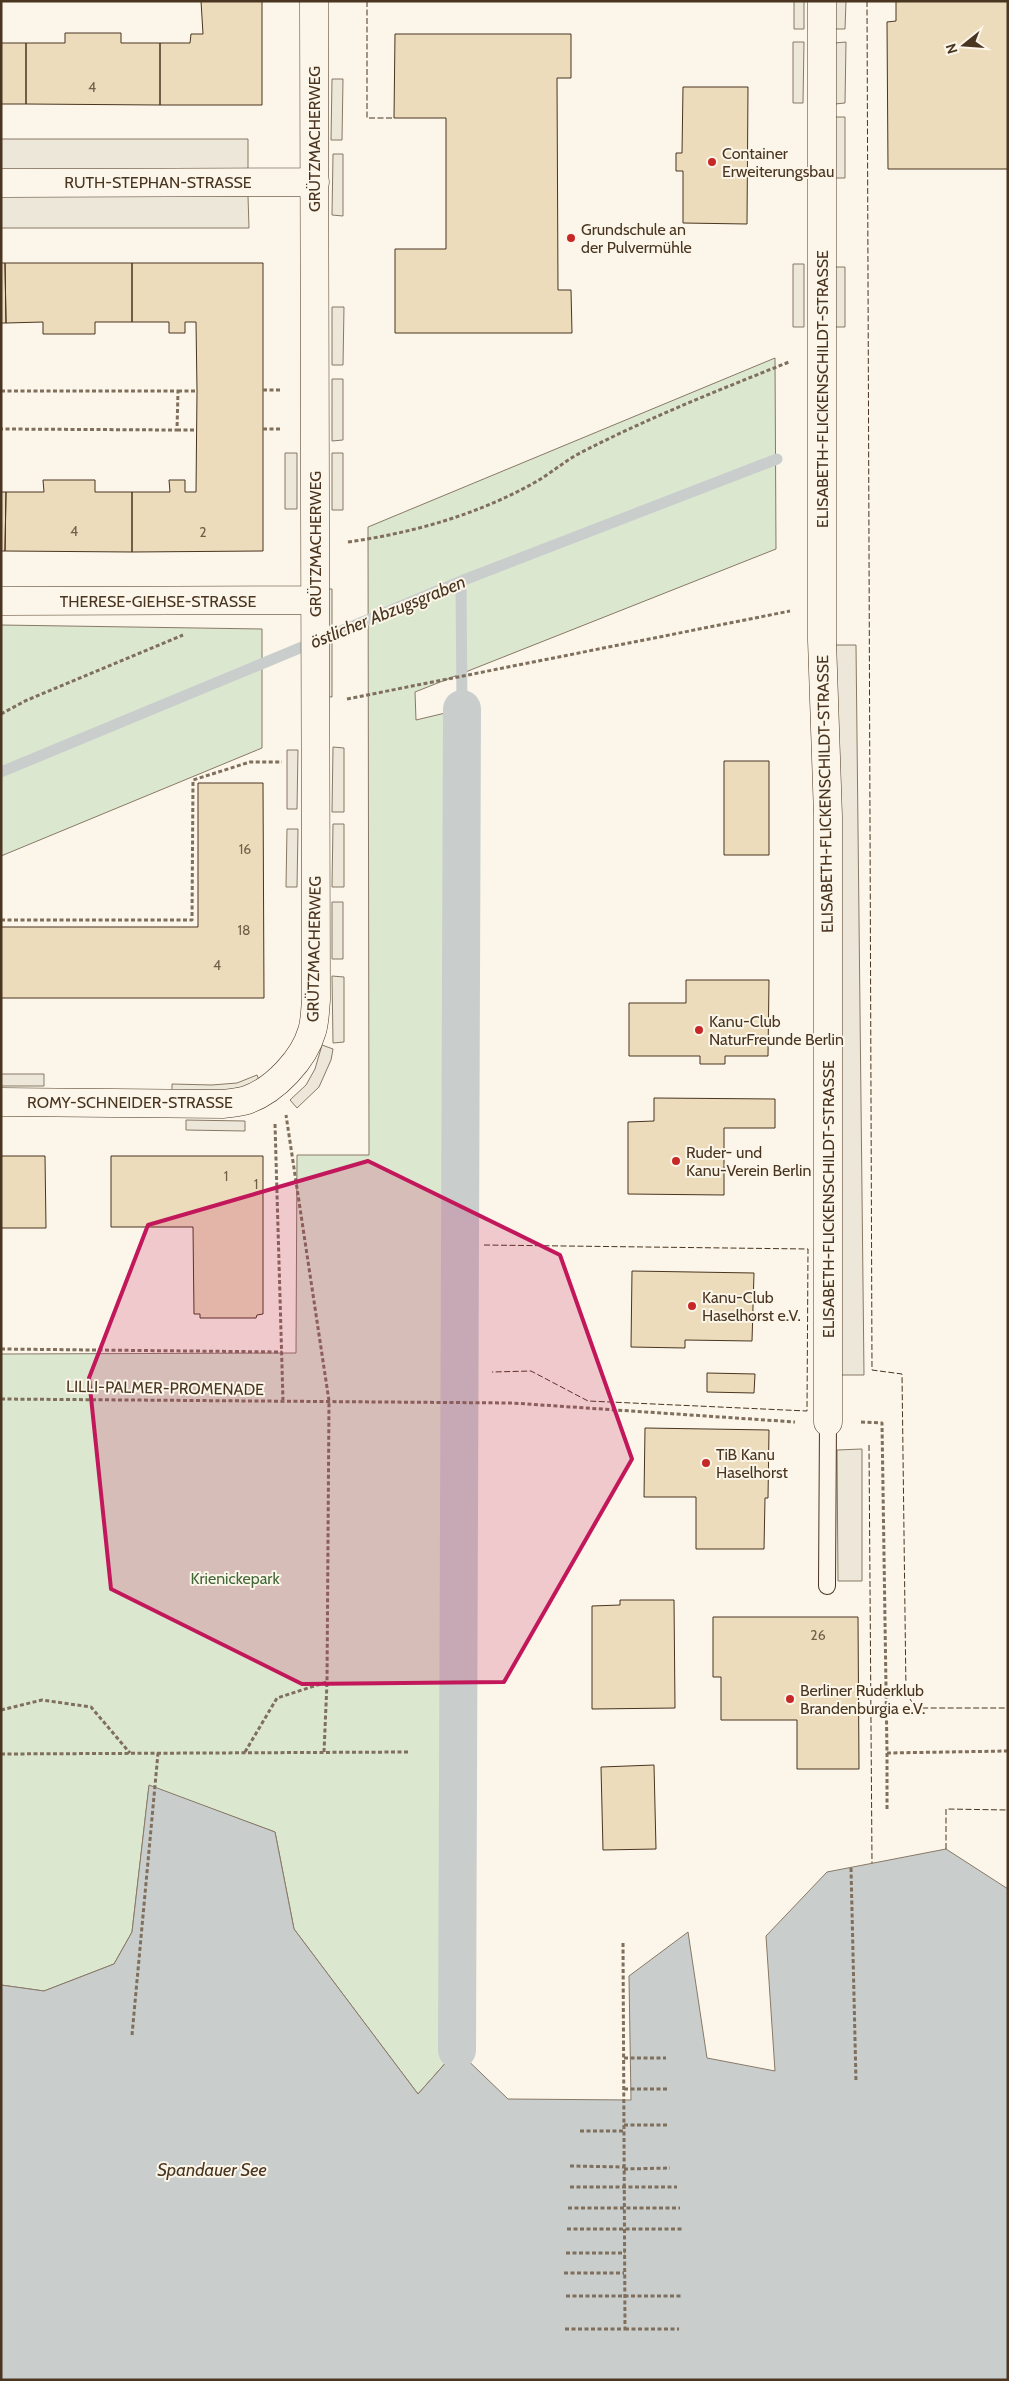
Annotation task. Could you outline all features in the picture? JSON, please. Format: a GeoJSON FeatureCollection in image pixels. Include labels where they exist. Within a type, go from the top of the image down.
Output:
{"type":"FeatureCollection","features":[{"type":"Feature","properties":{"kind":"street","name":"GRÜTZMACHERWEG"},"geometry":{"type":"LineString","coordinates":[[277,1080],[300,1055],[312,1031],[316,1000],[314,1]]}},
{"type":"Feature","properties":{"kind":"street","name":"ELISABETH-FLICKENSCHILDT-STRASSE"},"geometry":{"type":"LineString","coordinates":[[822,1],[822,604],[828,816],[828,1422]]}},
{"type":"Feature","properties":{"kind":"street","name":"RUTH-STEPHAN-STRASSE"},"geometry":{"type":"LineString","coordinates":[[1,183],[314,182]]}},
{"type":"Feature","properties":{"kind":"street","name":"THERESE-GIEHSE-STRASSE"},"geometry":{"type":"LineString","coordinates":[[1,601],[315,600]]}},
{"type":"Feature","properties":{"kind":"street","name":"ROMY-SCHNEIDER-STRASSE"},"geometry":{"type":"LineString","coordinates":[[1,1102],[224,1104],[246,1100],[277,1080]]}},
{"type":"Feature","properties":{"kind":"lane","name":"ELISABETH-FLICKENSCHILDT-STRASSE"},"geometry":{"type":"LineString","coordinates":[[827,1586],[828,1422]]}},
{"type":"Feature","properties":{"kind":"path"},"geometry":{"type":"LineString","coordinates":[[315,546],[376,538],[445,521],[487,505],[533,484],[578,454],[661,415],[822,353]]}},
{"type":"Feature","properties":{"kind":"path"},"geometry":{"type":"LineString","coordinates":[[1,391],[196,391]]}},
{"type":"Feature","properties":{"kind":"path"},"geometry":{"type":"LineString","coordinates":[[177,430],[178,391]]}},
{"type":"Feature","properties":{"kind":"path"},"geometry":{"type":"LineString","coordinates":[[1,429],[196,430]]}},
{"type":"Feature","properties":{"kind":"path"},"geometry":{"type":"LineString","coordinates":[[1,714],[25,701],[192,630],[195,601]]}},
{"type":"Feature","properties":{"kind":"path"},"geometry":{"type":"LineString","coordinates":[[315,706],[822,604]]}},
{"type":"Feature","properties":{"kind":"path"},"geometry":{"type":"LineString","coordinates":[[1,920],[192,920],[193,780],[250,762],[315,763]]}},
{"type":"Feature","properties":{"kind":"path"},"geometry":{"type":"LineString","coordinates":[[277,1080],[283,1401]]}},
{"type":"Feature","properties":{"kind":"path"},"geometry":{"type":"LineString","coordinates":[[277,1080],[329,1401],[327,1682],[324,1752]]}},
{"type":"Feature","properties":{"kind":"path"},"geometry":{"type":"LineString","coordinates":[[1,1349],[282,1352]]}},
{"type":"Feature","properties":{"kind":"path","name":"LILLI-PALMER-PROMENADE"},"geometry":{"type":"LineString","coordinates":[[1,1399],[512,1403],[828,1422],[882,1423],[886,1753]]}},
{"type":"Feature","properties":{"kind":"path"},"geometry":{"type":"LineString","coordinates":[[245,1752],[277,1698],[327,1682]]}},
{"type":"Feature","properties":{"kind":"path"},"geometry":{"type":"LineString","coordinates":[[1,1710],[42,1700],[91,1707],[130,1753]]}},
{"type":"Feature","properties":{"kind":"path"},"geometry":{"type":"LineString","coordinates":[[888,1810],[886,1753],[1008,1751]]}},
{"type":"Feature","properties":{"kind":"path"},"geometry":{"type":"LineString","coordinates":[[132,2035],[158,1752]]}},
{"type":"Feature","properties":{"kind":"path"},"geometry":{"type":"LineString","coordinates":[[1,1754],[408,1752]]}},
{"type":"Feature","properties":{"kind":"path"},"geometry":{"type":"LineString","coordinates":[[851,1868],[856,2082]]}},
{"type":"Feature","properties":{"kind":"path"},"geometry":{"type":"LineString","coordinates":[[624,1943],[625,2329]]}},
{"type":"Feature","properties":{"kind":"path"},"geometry":{"type":"LineString","coordinates":[[624,2058],[666,2058]]}},
{"type":"Feature","properties":{"kind":"path"},"geometry":{"type":"LineString","coordinates":[[624,2089],[667,2089]]}},
{"type":"Feature","properties":{"kind":"path"},"geometry":{"type":"LineString","coordinates":[[624,2125],[669,2125]]}},
{"type":"Feature","properties":{"kind":"path"},"geometry":{"type":"LineString","coordinates":[[580,2131],[624,2131]]}},
{"type":"Feature","properties":{"kind":"path"},"geometry":{"type":"LineString","coordinates":[[570,2166],[670,2168]]}},
{"type":"Feature","properties":{"kind":"path"},"geometry":{"type":"LineString","coordinates":[[570,2187],[677,2187]]}},
{"type":"Feature","properties":{"kind":"path"},"geometry":{"type":"LineString","coordinates":[[568,2208],[680,2208]]}},
{"type":"Feature","properties":{"kind":"path"},"geometry":{"type":"LineString","coordinates":[[566,2229],[682,2229]]}},
{"type":"Feature","properties":{"kind":"path"},"geometry":{"type":"LineString","coordinates":[[566,2253],[625,2253]]}},
{"type":"Feature","properties":{"kind":"path"},"geometry":{"type":"LineString","coordinates":[[564,2273],[624,2273]]}},
{"type":"Feature","properties":{"kind":"path"},"geometry":{"type":"LineString","coordinates":[[566,2296],[682,2296]]}},
{"type":"Feature","properties":{"kind":"path"},"geometry":{"type":"LineString","coordinates":[[565,2329],[679,2329]]}},
{"type":"Feature","properties":{"kind":"highlighted area"},"geometry":{"type":"Polygon","coordinates":[[[368,1161],[560,1255],[632,1459],[504,1682],[302,1684],[111,1589],[89,1378],[148,1225],[368,1161]]]}},
{"type":"Feature","properties":{"kind":"green space","name":"Krienickepark"},"geometry":{"type":"Polygon","coordinates":[[[775,358],[776,549],[415,692],[416,720],[462,709],[457,2050],[418,2094],[294,1929],[275,1832],[149,1786],[132,1932],[114,1964],[44,1991],[1,1985],[1,1354],[296,1353],[297,1155],[369,1155],[368,527],[775,358]]]}},
{"type":"Feature","properties":{"kind":"green space"},"geometry":{"type":"Polygon","coordinates":[[[1,625],[262,629],[262,748],[1,856],[1,625]]]}},
{"type":"Feature","properties":{"kind":"shaded area"},"geometry":{"type":"Polygon","coordinates":[[[794,1],[804,1],[804,29],[794,29],[794,1]]]}},
{"type":"Feature","properties":{"kind":"shaded area"},"geometry":{"type":"Polygon","coordinates":[[[835,1],[846,1],[845,29],[835,29],[835,1]]]}},
{"type":"Feature","properties":{"kind":"shaded area"},"geometry":{"type":"Polygon","coordinates":[[[793,42],[804,42],[803,103],[793,103],[793,42]]]}},
{"type":"Feature","properties":{"kind":"shaded area"},"geometry":{"type":"Polygon","coordinates":[[[846,42],[845,103],[835,104],[834,43],[846,42]]]}},
{"type":"Feature","properties":{"kind":"shaded area"},"geometry":{"type":"Polygon","coordinates":[[[332,79],[343,79],[342,140],[331,140],[332,79]]]}},
{"type":"Feature","properties":{"kind":"shaded area"},"geometry":{"type":"Polygon","coordinates":[[[834,117],[845,117],[845,178],[835,178],[834,117]]]}},
{"type":"Feature","properties":{"kind":"shaded area"},"geometry":{"type":"Polygon","coordinates":[[[1,139],[248,139],[248,172],[1,171],[1,139]]]}},
{"type":"Feature","properties":{"kind":"shaded area"},"geometry":{"type":"Polygon","coordinates":[[[333,154],[343,154],[343,216],[332,215],[333,154]]]}},
{"type":"Feature","properties":{"kind":"shaded area"},"geometry":{"type":"Polygon","coordinates":[[[1,196],[248,196],[249,228],[1,228],[1,196]]]}},
{"type":"Feature","properties":{"kind":"shaded area"},"geometry":{"type":"Polygon","coordinates":[[[793,264],[804,264],[804,327],[793,327],[793,264]]]}},
{"type":"Feature","properties":{"kind":"shaded area"},"geometry":{"type":"Polygon","coordinates":[[[833,267],[845,267],[845,327],[833,327],[833,267]]]}},
{"type":"Feature","properties":{"kind":"shaded area"},"geometry":{"type":"Polygon","coordinates":[[[332,307],[344,307],[343,365],[332,365],[332,307]]]}},
{"type":"Feature","properties":{"kind":"shaded area"},"geometry":{"type":"Polygon","coordinates":[[[332,379],[343,379],[343,440],[332,441],[332,379]]]}},
{"type":"Feature","properties":{"kind":"shaded area"},"geometry":{"type":"Polygon","coordinates":[[[285,453],[297,453],[297,509],[285,509],[285,453]]]}},
{"type":"Feature","properties":{"kind":"shaded area"},"geometry":{"type":"Polygon","coordinates":[[[332,453],[343,453],[343,510],[332,510],[332,453]]]}},
{"type":"Feature","properties":{"kind":"shaded area"},"geometry":{"type":"Polygon","coordinates":[[[322,589],[332,589],[332,697],[322,696],[322,589]]]}},
{"type":"Feature","properties":{"kind":"shaded area"},"geometry":{"type":"Polygon","coordinates":[[[828,645],[856,645],[864,1375],[836,1375],[828,645]]]}},
{"type":"Feature","properties":{"kind":"shaded area"},"geometry":{"type":"Polygon","coordinates":[[[333,747],[344,748],[344,812],[332,812],[333,747]]]}},
{"type":"Feature","properties":{"kind":"shaded area"},"geometry":{"type":"Polygon","coordinates":[[[287,750],[298,750],[297,809],[287,809],[287,750]]]}},
{"type":"Feature","properties":{"kind":"shaded area"},"geometry":{"type":"Polygon","coordinates":[[[333,824],[344,824],[344,887],[332,887],[333,824]]]}},
{"type":"Feature","properties":{"kind":"shaded area"},"geometry":{"type":"Polygon","coordinates":[[[287,829],[298,829],[297,887],[286,887],[287,829]]]}},
{"type":"Feature","properties":{"kind":"shaded area"},"geometry":{"type":"Polygon","coordinates":[[[332,902],[343,902],[343,959],[332,959],[332,902]]]}},
{"type":"Feature","properties":{"kind":"shaded area"},"geometry":{"type":"Polygon","coordinates":[[[332,976],[344,977],[344,1042],[333,1043],[332,976]]]}},
{"type":"Feature","properties":{"kind":"shaded area"},"geometry":{"type":"Polygon","coordinates":[[[322,1045],[333,1049],[331,1060],[319,1087],[297,1108],[290,1100],[306,1085],[315,1069],[322,1045]]]}},
{"type":"Feature","properties":{"kind":"shaded area"},"geometry":{"type":"Polygon","coordinates":[[[1,1074],[44,1074],[44,1086],[1,1086],[1,1074]]]}},
{"type":"Feature","properties":{"kind":"shaded area"},"geometry":{"type":"Polygon","coordinates":[[[257,1075],[261,1085],[239,1094],[172,1095],[172,1084],[212,1085],[237,1083],[257,1075]]]}},
{"type":"Feature","properties":{"kind":"shaded area"},"geometry":{"type":"Polygon","coordinates":[[[186,1120],[245,1121],[245,1131],[186,1130],[186,1120]]]}},
{"type":"Feature","properties":{"kind":"shaded area"},"geometry":{"type":"Polygon","coordinates":[[[862,1449],[862,1581],[838,1581],[837,1450],[862,1449]]]}},
{"type":"Feature","properties":{"kind":"water","name":"Spandauer See"},"geometry":{"type":"Polygon","coordinates":[[[149,1785],[275,1832],[294,1929],[418,2094],[457,2050],[508,2099],[631,2100],[629,1976],[688,1932],[707,2058],[775,2071],[766,1936],[827,1872],[946,1849],[1008,1889],[1008,2380],[1,2380],[1,1985],[44,1991],[114,1964],[132,1932],[149,1785]]]}},
{"type":"Feature","properties":{"kind":"building"},"geometry":{"type":"Polygon","coordinates":[[[201,1],[262,1],[262,105],[160,105],[160,43],[190,43],[191,34],[203,34],[201,1]]]}},
{"type":"Feature","properties":{"kind":"building"},"geometry":{"type":"Polygon","coordinates":[[[896,1],[1008,1],[1008,169],[888,169],[887,22],[896,21],[896,1]]]}},
{"type":"Feature","properties":{"kind":"building"},"geometry":{"type":"Polygon","coordinates":[[[65,33],[121,33],[121,43],[160,43],[160,105],[26,104],[26,43],[65,43],[65,33]]]}},
{"type":"Feature","properties":{"kind":"building"},"geometry":{"type":"Polygon","coordinates":[[[395,34],[571,34],[571,78],[557,78],[558,290],[571,290],[572,333],[395,333],[395,249],[446,249],[446,118],[394,118],[395,34]]]}},
{"type":"Feature","properties":{"kind":"building"},"geometry":{"type":"Polygon","coordinates":[[[1,43],[26,43],[26,104],[1,104],[1,43]]]}},
{"type":"Feature","properties":{"kind":"building","name":"Container Erweiterungsbau"},"geometry":{"type":"Polygon","coordinates":[[[683,87],[748,87],[747,224],[683,223],[683,171],[676,171],[676,153],[682,153],[683,87]]]}},
{"type":"Feature","properties":{"kind":"building"},"geometry":{"type":"Polygon","coordinates":[[[1,263],[5,263],[6,323],[1,323],[1,263]]]}},
{"type":"Feature","properties":{"kind":"building"},"geometry":{"type":"Polygon","coordinates":[[[5,263],[132,263],[132,322],[95,322],[95,334],[43,334],[43,322],[6,323],[5,263]]]}},
{"type":"Feature","properties":{"kind":"building"},"geometry":{"type":"Polygon","coordinates":[[[132,263],[263,263],[263,551],[132,552],[132,492],[170,492],[169,480],[185,480],[185,492],[196,492],[197,391],[196,322],[185,322],[185,333],[169,333],[169,322],[132,322],[132,263]]]}},
{"type":"Feature","properties":{"kind":"building"},"geometry":{"type":"Polygon","coordinates":[[[43,480],[95,480],[95,492],[132,492],[132,552],[5,551],[6,492],[44,492],[43,480]]]}},
{"type":"Feature","properties":{"kind":"building"},"geometry":{"type":"Polygon","coordinates":[[[1,492],[6,492],[5,551],[1,551],[1,492]]]}},
{"type":"Feature","properties":{"kind":"building"},"geometry":{"type":"Polygon","coordinates":[[[724,761],[769,761],[769,855],[724,855],[724,761]]]}},
{"type":"Feature","properties":{"kind":"building"},"geometry":{"type":"Polygon","coordinates":[[[198,783],[263,783],[264,998],[1,998],[1,927],[198,927],[198,783]]]}},
{"type":"Feature","properties":{"kind":"building","name":"Kanu-Club NaturFreunde Berlin"},"geometry":{"type":"Polygon","coordinates":[[[686,980],[769,980],[768,1056],[725,1056],[725,1064],[700,1064],[700,1056],[629,1056],[629,1003],[686,1003],[686,980]]]}},
{"type":"Feature","properties":{"kind":"building","name":"Ruder- und Kanu-Verein Berlin"},"geometry":{"type":"Polygon","coordinates":[[[654,1098],[775,1099],[775,1128],[724,1128],[724,1195],[628,1194],[628,1122],[654,1121],[654,1098]]]}},
{"type":"Feature","properties":{"kind":"building"},"geometry":{"type":"Polygon","coordinates":[[[1,1156],[45,1156],[46,1228],[1,1228],[1,1156]]]}},
{"type":"Feature","properties":{"kind":"building"},"geometry":{"type":"Polygon","coordinates":[[[111,1156],[263,1156],[263,1314],[257,1315],[256,1318],[200,1318],[200,1314],[194,1314],[193,1227],[111,1227],[111,1156]]]}},
{"type":"Feature","properties":{"kind":"building","name":"Kanu-Club Haselhorst e.V."},"geometry":{"type":"Polygon","coordinates":[[[632,1271],[754,1273],[752,1341],[685,1340],[685,1348],[631,1347],[632,1271]]]}},
{"type":"Feature","properties":{"kind":"building"},"geometry":{"type":"Polygon","coordinates":[[[707,1373],[755,1374],[754,1393],[707,1392],[707,1373]]]}},
{"type":"Feature","properties":{"kind":"building","name":"TiB Kanu Haselhorst"},"geometry":{"type":"Polygon","coordinates":[[[645,1428],[769,1430],[768,1498],[765,1498],[764,1549],[696,1549],[696,1497],[644,1497],[645,1428]]]}},
{"type":"Feature","properties":{"kind":"building"},"geometry":{"type":"Polygon","coordinates":[[[620,1600],[674,1600],[675,1708],[592,1709],[592,1606],[620,1605],[620,1600]]]}},
{"type":"Feature","properties":{"kind":"building","name":"Berliner Ruderklub Brandenburgia e.V."},"geometry":{"type":"Polygon","coordinates":[[[713,1617],[858,1617],[859,1769],[797,1769],[797,1720],[721,1720],[721,1677],[713,1677],[713,1617]]]}},
{"type":"Feature","properties":{"kind":"building"},"geometry":{"type":"Polygon","coordinates":[[[654,1765],[656,1849],[603,1850],[601,1767],[654,1765]]]}},
{"type":"Feature","properties":{"kind":"waterway","name":"östlicher Abzugsgraben"},"geometry":{"type":"LineString","coordinates":[[1,772],[461,581],[777,459]]}},
{"type":"Feature","properties":{"kind":"waterway"},"geometry":{"type":"LineString","coordinates":[[461,581],[462,709]]}},
{"type":"Feature","properties":{"kind":"waterway"},"geometry":{"type":"LineString","coordinates":[[457,2050],[462,709]]}},
{"type":"Feature","properties":{"kind":"fence"},"geometry":{"type":"LineString","coordinates":[[367,1],[367,118],[394,118]]}},
{"type":"Feature","properties":{"kind":"fence"},"geometry":{"type":"LineString","coordinates":[[867,1],[872,1370],[902,1374],[906,1693],[916,1708],[1008,1708]]}},
{"type":"Feature","properties":{"kind":"fence"},"geometry":{"type":"LineString","coordinates":[[484,1245],[808,1249],[807,1411],[588,1401],[531,1371],[492,1372]]}},
{"type":"Feature","properties":{"kind":"fence"},"geometry":{"type":"LineString","coordinates":[[869,1445],[872,1863]]}},
{"type":"Feature","properties":{"kind":"fence"},"geometry":{"type":"LineString","coordinates":[[946,1849],[946,1809],[1008,1810]]}},
{"type":"Feature","properties":{"kind":"place","name":"Container Erweiterungsbau"},"geometry":{"type":"Point","coordinates":[712,162]}},
{"type":"Feature","properties":{"kind":"place","name":"Grundschule an der Pulvermühle"},"geometry":{"type":"Point","coordinates":[571,238]}},
{"type":"Feature","properties":{"kind":"place","name":"Kanu-Club NaturFreunde Berlin"},"geometry":{"type":"Point","coordinates":[699,1030]}},
{"type":"Feature","properties":{"kind":"place","name":"Ruder- und Kanu-Verein Berlin"},"geometry":{"type":"Point","coordinates":[676,1161]}},
{"type":"Feature","properties":{"kind":"place","name":"Kanu-Club Haselhorst e.V."},"geometry":{"type":"Point","coordinates":[692,1306]}},
{"type":"Feature","properties":{"kind":"place","name":"TiB Kanu Haselhorst"},"geometry":{"type":"Point","coordinates":[706,1463]}},
{"type":"Feature","properties":{"kind":"place","name":"Berliner Ruderklub Brandenburgia e.V."},"geometry":{"type":"Point","coordinates":[790,1699]}}]}
